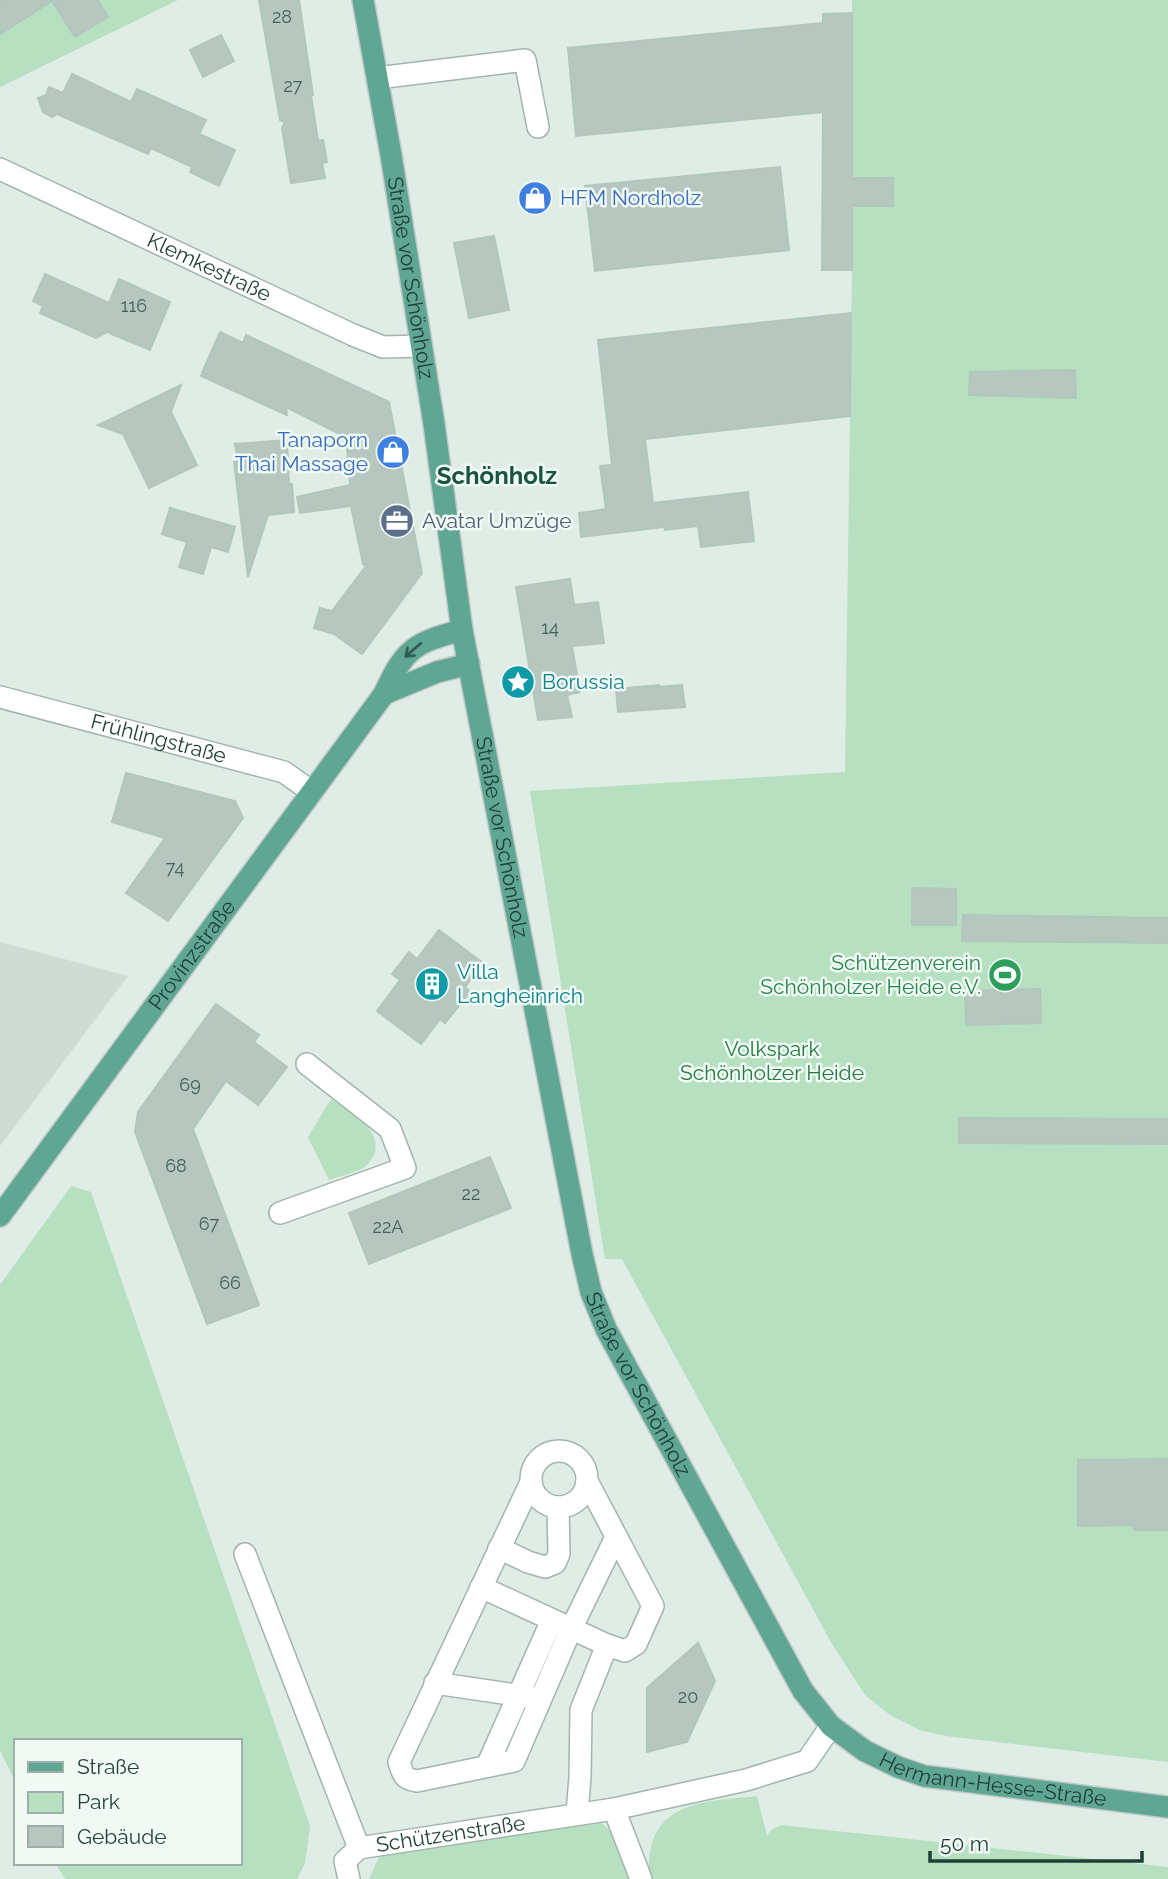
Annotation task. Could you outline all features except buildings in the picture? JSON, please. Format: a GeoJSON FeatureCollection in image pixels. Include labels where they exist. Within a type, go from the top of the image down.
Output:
{"type":"FeatureCollection","features":[{"type":"Feature","properties":{"kind":"main road","name":"Straße vor Schönholz"},"geometry":{"type":"LineString","coordinates":[[363,0],[434,424],[462,629],[591,1292],[606,1329],[796,1679],[831,1726]]}},
{"type":"Feature","properties":{"kind":"main road","name":"Provinzstraße"},"geometry":{"type":"LineString","coordinates":[[0,1216],[384,694],[397,665],[419,644],[462,629]]}},
{"type":"Feature","properties":{"kind":"main road"},"geometry":{"type":"LineString","coordinates":[[384,694],[438,672],[469,664]]}},
{"type":"Feature","properties":{"kind":"main road","name":"Hermann-Hesse-Straße"},"geometry":{"type":"LineString","coordinates":[[831,1726],[865,1751],[924,1776],[1168,1807]]}},
{"type":"Feature","properties":{"kind":"street"},"geometry":{"type":"LineString","coordinates":[[377,78],[525,60],[538,127]]}},
{"type":"Feature","properties":{"kind":"street","name":"Klemkestraße"},"geometry":{"type":"LineString","coordinates":[[0,169],[354,335],[383,347],[421,346]]}},
{"type":"Feature","properties":{"kind":"street","name":"Frühlingstraße"},"geometry":{"type":"LineString","coordinates":[[0,698],[284,772],[312,792]]}},
{"type":"Feature","properties":{"kind":"street"},"geometry":{"type":"LineString","coordinates":[[280,1213],[405,1168],[390,1129],[307,1064]]}},
{"type":"Feature","properties":{"kind":"street"},"geometry":{"type":"LineString","coordinates":[[481,1587],[607,1645],[625,1651],[636,1644],[653,1606],[587,1481],[582,1463],[568,1452],[549,1452],[535,1464],[531,1473],[531,1482],[537,1497],[558,1507],[575,1503],[581,1497],[587,1481]]}},
{"type":"Feature","properties":{"kind":"street"},"geometry":{"type":"LineString","coordinates":[[531,1482],[399,1762],[402,1774],[409,1780],[417,1780],[514,1761],[540,1699],[562,1625]]}},
{"type":"Feature","properties":{"kind":"street"},"geometry":{"type":"LineString","coordinates":[[499,1548],[545,1567],[555,1563],[559,1554],[558,1507]]}},
{"type":"Feature","properties":{"kind":"street"},"geometry":{"type":"LineString","coordinates":[[486,1766],[518,1696],[616,1537]]}},
{"type":"Feature","properties":{"kind":"street","name":"Schützenstraße"},"geometry":{"type":"LineString","coordinates":[[245,1554],[359,1848],[614,1809],[746,1780],[807,1761],[831,1726]]}},
{"type":"Feature","properties":{"kind":"street"},"geometry":{"type":"LineString","coordinates":[[577,1814],[581,1710],[607,1645]]}},
{"type":"Feature","properties":{"kind":"street"},"geometry":{"type":"LineString","coordinates":[[435,1683],[540,1699]]}},
{"type":"Feature","properties":{"kind":"street"},"geometry":{"type":"LineString","coordinates":[[614,1809],[641,1879]]}},
{"type":"Feature","properties":{"kind":"street"},"geometry":{"type":"LineString","coordinates":[[349,1879],[345,1861],[359,1848]]}},
{"type":"Feature","properties":{"kind":"shaded area"},"geometry":{"type":"Polygon","coordinates":[[[0,942],[128,976],[0,1146],[0,942]]]}},
{"type":"Feature","properties":{"kind":"green space"},"geometry":{"type":"Polygon","coordinates":[[[0,0],[178,0],[0,87],[0,0]]]}},
{"type":"Feature","properties":{"kind":"green space","name":"Volkspark Schönholzer Heide"},"geometry":{"type":"Polygon","coordinates":[[[852,0],[1168,0],[1168,1762],[946,1736],[919,1730],[890,1715],[865,1695],[832,1644],[622,1259],[605,1259],[530,791],[845,772],[852,270],[852,0]]]}},
{"type":"Feature","properties":{"kind":"green space"},"geometry":{"type":"Polygon","coordinates":[[[331,1099],[362,1121],[376,1143],[375,1152],[366,1166],[329,1180],[308,1137],[331,1099]]]}},
{"type":"Feature","properties":{"kind":"green space"},"geometry":{"type":"Polygon","coordinates":[[[71,1186],[91,1192],[310,1826],[305,1863],[297,1879],[65,1879],[56,1865],[242,1865],[242,1739],[14,1739],[14,1780],[0,1750],[0,1285],[71,1186]]]}},
{"type":"Feature","properties":{"kind":"green space"},"geometry":{"type":"Polygon","coordinates":[[[757,1796],[767,1836],[771,1830],[781,1825],[1168,1867],[1168,1879],[652,1879],[649,1867],[651,1847],[657,1831],[667,1819],[694,1805],[709,1801],[757,1796]]]}},
{"type":"Feature","properties":{"kind":"green space"},"geometry":{"type":"Polygon","coordinates":[[[596,1818],[617,1837],[635,1879],[369,1879],[380,1855],[596,1818]]]}},
{"type":"Feature","properties":{"kind":"place","name":"HFM Nordholz"},"geometry":{"type":"Point","coordinates":[535,198]}},
{"type":"Feature","properties":{"kind":"place","name":"Tanaporn Thai Massage"},"geometry":{"type":"Point","coordinates":[393,452]}},
{"type":"Feature","properties":{"kind":"place","name":"Avatar Umzüge"},"geometry":{"type":"Point","coordinates":[397,521]}},
{"type":"Feature","properties":{"kind":"place","name":"Borussia"},"geometry":{"type":"Point","coordinates":[518,682]}},
{"type":"Feature","properties":{"kind":"place","name":"Schützenverein Schönholzer Heide e.V."},"geometry":{"type":"Point","coordinates":[1005,975]}},
{"type":"Feature","properties":{"kind":"place","name":"Villa Langheinrich"},"geometry":{"type":"Point","coordinates":[432,984]}},
{"type":"Feature","properties":{"kind":"district","name":"Schönholz"},"geometry":{"type":"Point","coordinates":[497,476]}}]}
